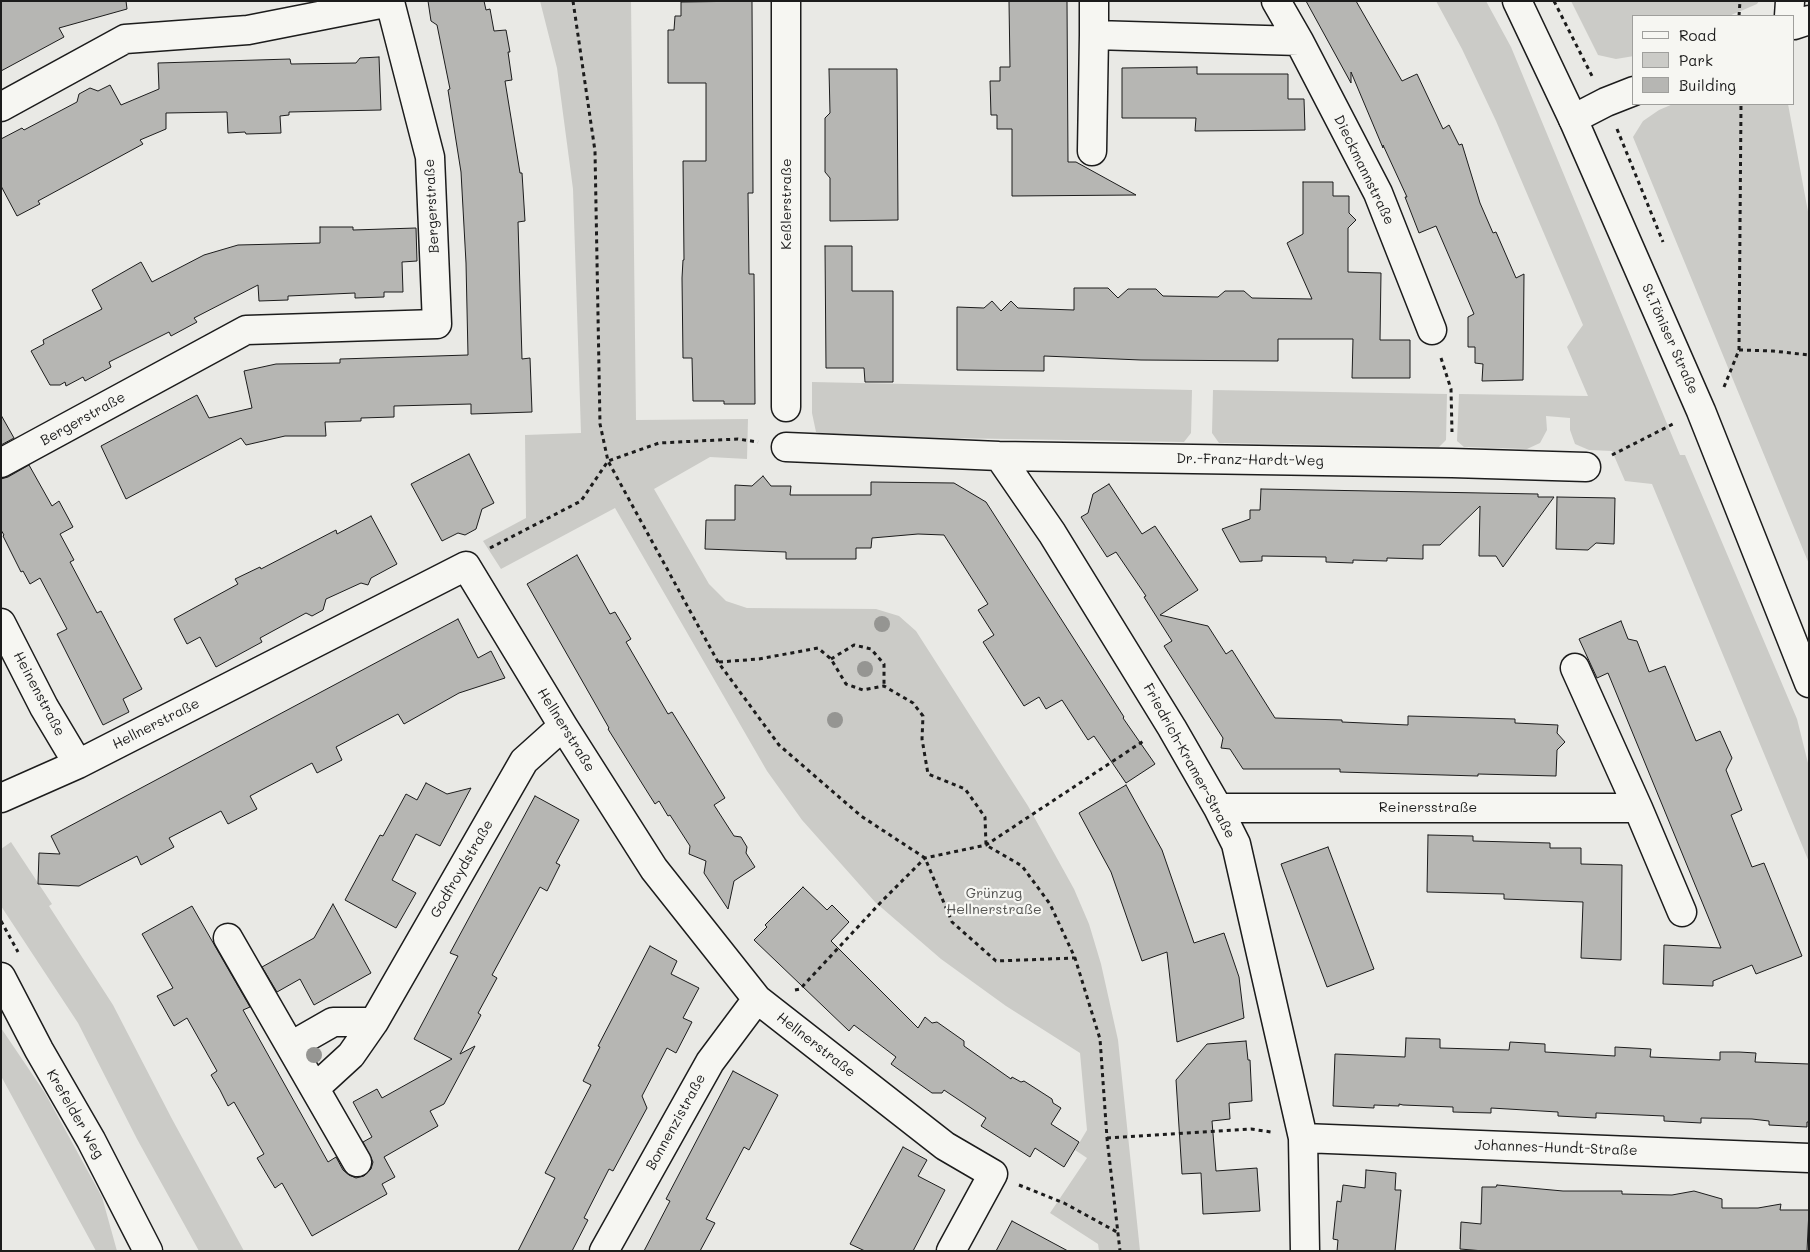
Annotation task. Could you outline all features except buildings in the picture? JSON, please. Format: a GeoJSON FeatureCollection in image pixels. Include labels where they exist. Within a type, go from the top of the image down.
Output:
{"type":"FeatureCollection","features":[{"type":"Feature","properties":{"kind":"street","name":"Keßlerstraße"},"geometry":{"type":"LineString","coordinates":[[786,1],[786,408]]}},
{"type":"Feature","properties":{"kind":"street"},"geometry":{"type":"LineString","coordinates":[[1092,152],[1094,1]]}},
{"type":"Feature","properties":{"kind":"street","name":"Dieckmannstraße"},"geometry":{"type":"LineString","coordinates":[[1276,1],[1299,41],[1378,193],[1432,330]]}},
{"type":"Feature","properties":{"kind":"street","name":"St.Töniser Straße"},"geometry":{"type":"LineString","coordinates":[[1517,1],[1573,119],[1701,411],[1809,683]]}},
{"type":"Feature","properties":{"kind":"street"},"geometry":{"type":"LineString","coordinates":[[1789,15],[1790,1]]}},
{"type":"Feature","properties":{"kind":"street","name":"Bergerstraße"},"geometry":{"type":"LineString","coordinates":[[1,108],[124,39],[248,30],[390,2],[430,157],[437,324],[246,330],[1,463]]}},
{"type":"Feature","properties":{"kind":"street"},"geometry":{"type":"LineString","coordinates":[[1795,26],[1809,20]]}},
{"type":"Feature","properties":{"kind":"street"},"geometry":{"type":"LineString","coordinates":[[1094,35],[1299,41]]}},
{"type":"Feature","properties":{"kind":"street"},"geometry":{"type":"LineString","coordinates":[[1573,119],[1606,102],[1632,92]]}},
{"type":"Feature","properties":{"kind":"street","name":"Dr.-Franz-Hardt-Weg"},"geometry":{"type":"LineString","coordinates":[[786,447],[999,456],[1586,467]]}},
{"type":"Feature","properties":{"kind":"street","name":"Friedrich-Kramer-Straße"},"geometry":{"type":"LineString","coordinates":[[999,456],[1052,533],[1172,728],[1218,808],[1236,844],[1303,1138],[1304,1251]]}},
{"type":"Feature","properties":{"kind":"street","name":"Hellnerstraße"},"geometry":{"type":"LineString","coordinates":[[1,798],[78,764],[466,566],[563,726],[654,869],[757,1000],[945,1146],[993,1174]]}},
{"type":"Feature","properties":{"kind":"street","name":"Heinenstraße"},"geometry":{"type":"LineString","coordinates":[[1,623],[44,707],[78,764]]}},
{"type":"Feature","properties":{"kind":"street"},"geometry":{"type":"LineString","coordinates":[[1575,668],[1682,912]]}},
{"type":"Feature","properties":{"kind":"street","name":"Godfroydstraße"},"geometry":{"type":"LineString","coordinates":[[315,1088],[350,1055],[374,1022],[524,761],[563,726]]}},
{"type":"Feature","properties":{"kind":"street","name":"Reinersstraße"},"geometry":{"type":"LineString","coordinates":[[1218,808],[1638,808]]}},
{"type":"Feature","properties":{"kind":"street"},"geometry":{"type":"LineString","coordinates":[[228,938],[357,1162]]}},
{"type":"Feature","properties":{"kind":"street","name":"Krefelder Weg"},"geometry":{"type":"LineString","coordinates":[[1,977],[39,1050],[91,1140],[148,1251]]}},
{"type":"Feature","properties":{"kind":"street","name":"Bonnenzistraße"},"geometry":{"type":"LineString","coordinates":[[604,1251],[710,1062],[757,1000]]}},
{"type":"Feature","properties":{"kind":"street"},"geometry":{"type":"LineString","coordinates":[[291,1046],[333,1022],[374,1022]]}},
{"type":"Feature","properties":{"kind":"street","name":"Johannes-Hundt-Straße"},"geometry":{"type":"LineString","coordinates":[[1303,1138],[1809,1158]]}},
{"type":"Feature","properties":{"kind":"street"},"geometry":{"type":"LineString","coordinates":[[951,1251],[993,1174]]}},
{"type":"Feature","properties":{"kind":"path"},"geometry":{"type":"LineString","coordinates":[[573,1],[595,151],[600,424],[608,461],[718,662],[778,745],[861,816],[925,858],[952,922],[996,962],[1074,958]]}},
{"type":"Feature","properties":{"kind":"path"},"geometry":{"type":"LineString","coordinates":[[1739,15],[1740,1]]}},
{"type":"Feature","properties":{"kind":"path"},"geometry":{"type":"LineString","coordinates":[[1586,467],[1701,411],[1723,390],[1739,350],[1741,105]]}},
{"type":"Feature","properties":{"kind":"path"},"geometry":{"type":"LineString","coordinates":[[1432,330],[1451,389],[1452,463]]}},
{"type":"Feature","properties":{"kind":"path"},"geometry":{"type":"LineString","coordinates":[[1739,350],[1809,355]]}},
{"type":"Feature","properties":{"kind":"path"},"geometry":{"type":"LineString","coordinates":[[466,566],[495,544],[581,501],[608,461],[659,444],[738,439],[786,447]]}},
{"type":"Feature","properties":{"kind":"path"},"geometry":{"type":"LineString","coordinates":[[831,659],[854,645],[871,649],[884,664],[884,686]]}},
{"type":"Feature","properties":{"kind":"path"},"geometry":{"type":"LineString","coordinates":[[718,662],[759,659],[818,648],[831,659],[846,684],[863,690],[884,686],[913,703],[923,716],[922,739],[928,774],[965,789],[985,816],[986,845]]}},
{"type":"Feature","properties":{"kind":"path"},"geometry":{"type":"LineString","coordinates":[[757,1000],[800,989],[925,858],[986,845],[1140,742],[1172,728]]}},
{"type":"Feature","properties":{"kind":"path"},"geometry":{"type":"LineString","coordinates":[[986,845],[1022,866],[1050,904],[1074,958],[1100,1039],[1107,1138],[1120,1251]]}},
{"type":"Feature","properties":{"kind":"path"},"geometry":{"type":"LineString","coordinates":[[1107,1138],[1251,1129],[1303,1138]]}},
{"type":"Feature","properties":{"kind":"path"},"geometry":{"type":"LineString","coordinates":[[993,1174],[1064,1203],[1118,1232]]}},
{"type":"Feature","properties":{"kind":"green space","name":"Grünzug Hellnerstraße"},"geometry":{"type":"Polygon","coordinates":[[[540,1],[631,1],[636,420],[748,419],[747,459],[710,457],[654,489],[709,584],[726,601],[747,608],[876,609],[899,616],[916,631],[1028,806],[1074,889],[1089,924],[1101,964],[1118,1040],[1140,1251],[1099,1251],[1098,1244],[1050,1213],[1087,1158],[1075,1150],[1087,1130],[1080,1053],[1006,1006],[941,959],[875,902],[802,820],[767,771],[615,508],[501,569],[483,541],[526,518],[525,435],[581,433],[573,189],[557,68],[540,1]]]}},
{"type":"Feature","properties":{"kind":"green space"},"geometry":{"type":"Polygon","coordinates":[[[1436,1],[1486,1],[1511,47],[1680,455],[1685,455],[1797,719],[1809,767],[1809,862],[1652,484],[1625,481],[1612,451],[1589,450],[1575,444],[1570,430],[1570,418],[1546,416],[1547,430],[1540,443],[1527,449],[1464,447],[1457,441],[1459,394],[1588,396],[1567,347],[1583,325],[1496,121],[1462,49],[1436,1]]]}},
{"type":"Feature","properties":{"kind":"green space"},"geometry":{"type":"Polygon","coordinates":[[[1571,1],[1759,1],[1757,4],[1731,15],[1632,15],[1632,56],[1616,59],[1598,55],[1571,1]]]}},
{"type":"Feature","properties":{"kind":"green space"},"geometry":{"type":"Polygon","coordinates":[[[1671,105],[1788,105],[1809,217],[1809,564],[1633,137],[1643,121],[1659,110],[1671,105]]]}},
{"type":"Feature","properties":{"kind":"green space"},"geometry":{"type":"Polygon","coordinates":[[[812,382],[1192,390],[1191,433],[1184,442],[831,436],[816,432],[812,413],[812,382]]]}},
{"type":"Feature","properties":{"kind":"green space"},"geometry":{"type":"Polygon","coordinates":[[[1213,390],[1447,394],[1446,440],[1439,447],[1219,443],[1212,433],[1213,390]]]}},
{"type":"Feature","properties":{"kind":"green space"},"geometry":{"type":"Polygon","coordinates":[[[11,842],[52,904],[49,906],[113,1005],[172,1119],[244,1251],[199,1251],[137,1139],[78,1023],[1,906],[1,849],[11,842]]]}},
{"type":"Feature","properties":{"kind":"green space"},"geometry":{"type":"Polygon","coordinates":[[[1,1028],[45,1093],[102,1197],[117,1251],[96,1251],[1,1076],[1,1028]]]}}]}
